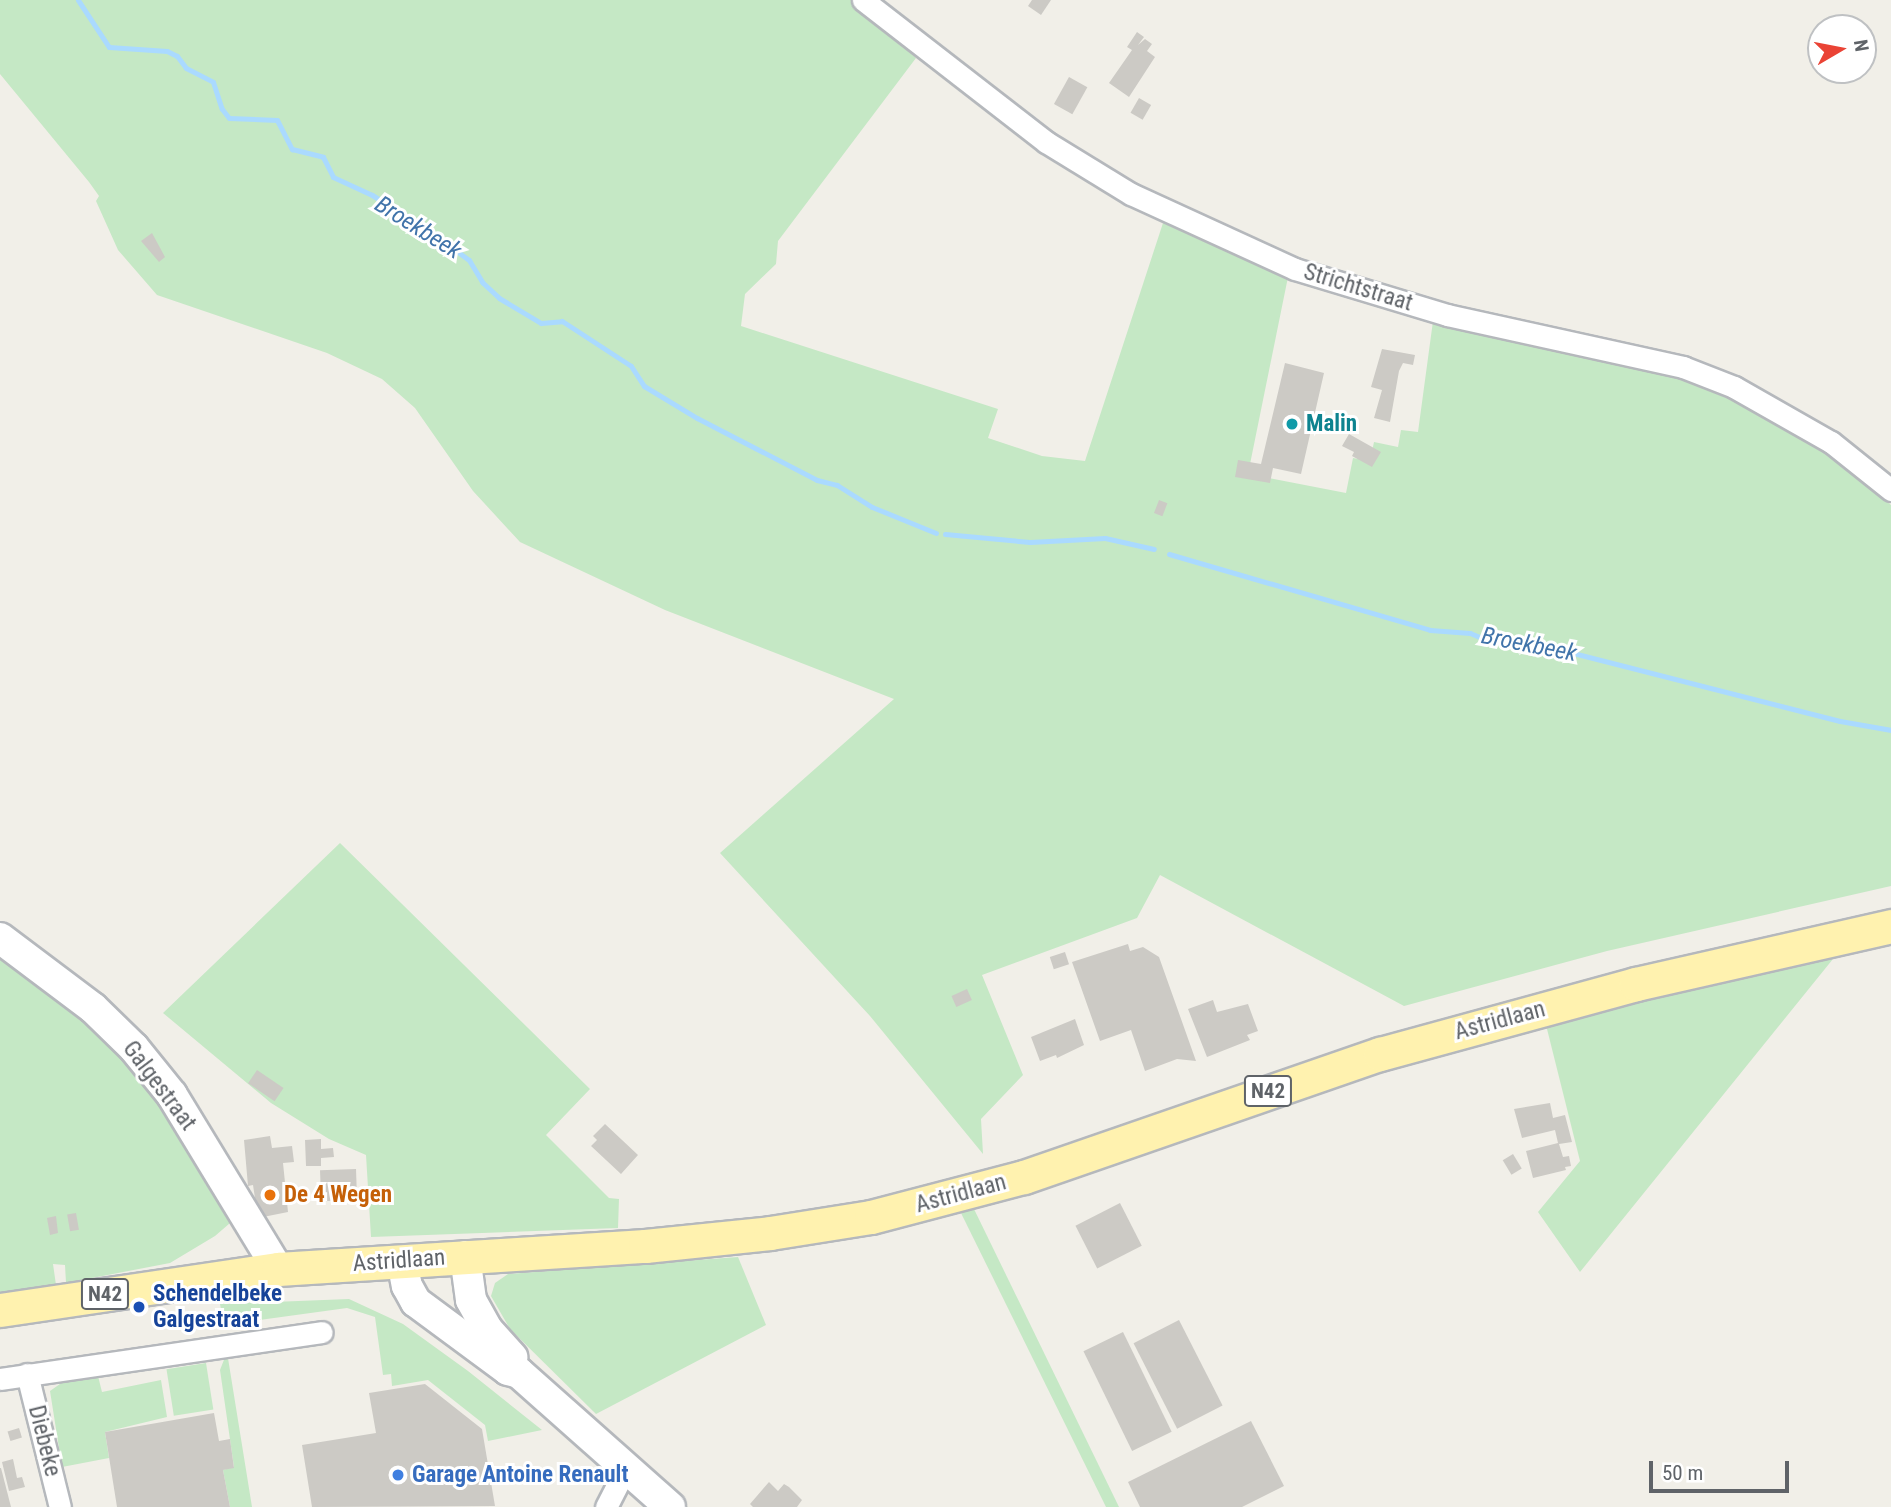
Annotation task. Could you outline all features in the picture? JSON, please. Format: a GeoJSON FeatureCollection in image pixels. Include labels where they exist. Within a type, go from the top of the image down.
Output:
{"type":"FeatureCollection","features":[{"type":"Feature","properties":{"kind":"main road","name":"Astridlaan"},"geometry":{"type":"LineString","coordinates":[[0,1310],[278,1269],[645,1247],[733,1237],[897,1211],[1024,1177],[1393,1051],[1636,984],[1891,926]]}},
{"type":"Feature","properties":{"kind":"main road","name":"Galgestraat"},"geometry":{"type":"LineString","coordinates":[[0,938],[93,1008],[134,1048],[172,1095],[278,1269]]}},
{"type":"Feature","properties":{"kind":"main road"},"geometry":{"type":"LineString","coordinates":[[465,1256],[471,1300],[487,1329],[514,1360],[519,1373]]}},
{"type":"Feature","properties":{"kind":"main road"},"geometry":{"type":"LineString","coordinates":[[402,1261],[407,1286],[416,1302],[508,1370],[519,1373],[670,1507]]}},
{"type":"Feature","properties":{"kind":"street","name":"Strichtstraat"},"geometry":{"type":"LineString","coordinates":[[863,0],[1046,142],[1131,194],[1295,269],[1447,315],[1683,367],[1734,387],[1831,442],[1891,490]]}},
{"type":"Feature","properties":{"kind":"street"},"geometry":{"type":"LineString","coordinates":[[0,1379],[322,1332]]}},
{"type":"Feature","properties":{"kind":"street","name":"Diebeke"},"geometry":{"type":"LineString","coordinates":[[27,1374],[60,1507]]}},
{"type":"Feature","properties":{"kind":"street"},"geometry":{"type":"LineString","coordinates":[[606,1507],[626,1468]]}},
{"type":"Feature","properties":{"kind":"green space"},"geometry":{"type":"Polygon","coordinates":[[[0,0],[851,0],[916,58],[778,241],[776,264],[745,294],[741,326],[998,409],[988,438],[1042,456],[1085,461],[1163,223],[1288,277],[1248,474],[1346,493],[1353,458],[1370,461],[1374,442],[1398,447],[1401,430],[1418,432],[1433,321],[1662,372],[1747,406],[1780,423],[1853,473],[1891,505],[1891,886],[1607,951],[1404,1006],[1160,875],[1137,918],[982,975],[1023,1075],[981,1119],[983,1154],[870,1016],[720,853],[894,699],[665,610],[520,542],[473,491],[415,408],[382,379],[327,353],[157,295],[118,250],[96,201],[99,196],[0,74],[0,0]]]}},
{"type":"Feature","properties":{"kind":"green space"},"geometry":{"type":"Polygon","coordinates":[[[340,843],[590,1089],[546,1135],[609,1198],[619,1199],[618,1228],[371,1237],[366,1155],[329,1139],[271,1103],[163,1013],[340,843]]]}},
{"type":"Feature","properties":{"kind":"green space"},"geometry":{"type":"Polygon","coordinates":[[[0,950],[131,1056],[237,1217],[215,1236],[170,1263],[66,1283],[65,1265],[53,1264],[56,1285],[0,1295],[0,950]]]}},
{"type":"Feature","properties":{"kind":"green space"},"geometry":{"type":"Polygon","coordinates":[[[1837,954],[1580,1272],[1538,1212],[1580,1161],[1545,1021],[1837,954]]]}},
{"type":"Feature","properties":{"kind":"green space"},"geometry":{"type":"Polygon","coordinates":[[[973,1207],[1119,1507],[1106,1507],[960,1211],[973,1207]]]}},
{"type":"Feature","properties":{"kind":"green space"},"geometry":{"type":"Polygon","coordinates":[[[738,1257],[766,1325],[596,1414],[510,1329],[491,1296],[495,1283],[508,1274],[738,1257]]]}},
{"type":"Feature","properties":{"kind":"green space"},"geometry":{"type":"Polygon","coordinates":[[[349,1299],[403,1324],[542,1430],[488,1441],[485,1425],[428,1380],[392,1386],[391,1374],[383,1375],[375,1317],[347,1308],[224,1325],[220,1304],[349,1299]]]}},
{"type":"Feature","properties":{"kind":"green space"},"geometry":{"type":"Polygon","coordinates":[[[227,1352],[252,1507],[230,1507],[223,1470],[234,1467],[220,1370],[227,1352]]]}},
{"type":"Feature","properties":{"kind":"green space"},"geometry":{"type":"Polygon","coordinates":[[[206,1363],[213,1409],[174,1416],[166,1369],[206,1363]]]}},
{"type":"Feature","properties":{"kind":"green space"},"geometry":{"type":"Polygon","coordinates":[[[98,1376],[102,1392],[161,1380],[167,1417],[105,1432],[109,1458],[62,1467],[50,1391],[67,1379],[98,1376]]]}},
{"type":"Feature","properties":{"kind":"building"},"geometry":{"type":"Polygon","coordinates":[[[1032,0],[1051,0],[1041,15],[1028,6],[1032,0]]]}},
{"type":"Feature","properties":{"kind":"building"},"geometry":{"type":"Polygon","coordinates":[[[1137,32],[1144,37],[1138,45],[1145,39],[1152,44],[1147,51],[1155,57],[1129,97],[1109,83],[1132,50],[1127,47],[1137,32]]]}},
{"type":"Feature","properties":{"kind":"building"},"geometry":{"type":"Polygon","coordinates":[[[1069,77],[1087,87],[1072,114],[1054,104],[1069,77]]]}},
{"type":"Feature","properties":{"kind":"building"},"geometry":{"type":"Polygon","coordinates":[[[1139,98],[1151,105],[1143,120],[1130,113],[1139,98]]]}},
{"type":"Feature","properties":{"kind":"building"},"geometry":{"type":"Polygon","coordinates":[[[152,233],[165,257],[159,262],[141,241],[152,233]]]}},
{"type":"Feature","properties":{"kind":"building"},"geometry":{"type":"Polygon","coordinates":[[[1382,349],[1415,355],[1413,365],[1403,363],[1399,371],[1390,422],[1374,418],[1382,390],[1371,387],[1382,349]]]}},
{"type":"Feature","properties":{"kind":"building","name":"Malin"},"geometry":{"type":"Polygon","coordinates":[[[1285,363],[1324,373],[1301,474],[1273,468],[1270,483],[1235,477],[1238,460],[1261,464],[1285,363]]]}},
{"type":"Feature","properties":{"kind":"building"},"geometry":{"type":"Polygon","coordinates":[[[1349,434],[1381,452],[1372,467],[1352,456],[1354,452],[1342,446],[1349,434]]]}},
{"type":"Feature","properties":{"kind":"building"},"geometry":{"type":"Polygon","coordinates":[[[1159,500],[1167,503],[1162,516],[1154,513],[1159,500]]]}},
{"type":"Feature","properties":{"kind":"building"},"geometry":{"type":"Polygon","coordinates":[[[1128,944],[1130,951],[1143,947],[1159,957],[1196,1061],[1177,1059],[1145,1071],[1131,1030],[1100,1041],[1072,962],[1128,944]]]}},
{"type":"Feature","properties":{"kind":"building"},"geometry":{"type":"Polygon","coordinates":[[[1065,952],[1069,964],[1054,969],[1050,957],[1065,952]]]}},
{"type":"Feature","properties":{"kind":"building"},"geometry":{"type":"Polygon","coordinates":[[[967,989],[972,1000],[956,1007],[951,996],[967,989]]]}},
{"type":"Feature","properties":{"kind":"building"},"geometry":{"type":"Polygon","coordinates":[[[1213,1000],[1217,1012],[1248,1004],[1258,1031],[1247,1035],[1250,1040],[1207,1057],[1188,1009],[1213,1000]]]}},
{"type":"Feature","properties":{"kind":"building"},"geometry":{"type":"Polygon","coordinates":[[[1075,1019],[1084,1045],[1057,1058],[1056,1055],[1040,1061],[1031,1037],[1075,1019]]]}},
{"type":"Feature","properties":{"kind":"building"},"geometry":{"type":"Polygon","coordinates":[[[257,1070],[284,1088],[275,1101],[248,1083],[257,1070]]]}},
{"type":"Feature","properties":{"kind":"building"},"geometry":{"type":"Polygon","coordinates":[[[1550,1103],[1553,1118],[1565,1115],[1572,1142],[1559,1144],[1563,1157],[1569,1156],[1571,1166],[1565,1167],[1566,1170],[1533,1178],[1526,1151],[1558,1143],[1555,1130],[1522,1138],[1514,1109],[1550,1103]]]}},
{"type":"Feature","properties":{"kind":"building"},"geometry":{"type":"Polygon","coordinates":[[[605,1124],[638,1155],[621,1174],[591,1146],[597,1140],[593,1136],[605,1124]]]}},
{"type":"Feature","properties":{"kind":"building"},"geometry":{"type":"Polygon","coordinates":[[[270,1136],[272,1148],[292,1146],[294,1162],[283,1163],[288,1212],[258,1218],[253,1185],[248,1186],[244,1140],[270,1136]]]}},
{"type":"Feature","properties":{"kind":"building"},"geometry":{"type":"Polygon","coordinates":[[[321,1139],[321,1149],[333,1148],[334,1157],[321,1158],[321,1166],[306,1166],[305,1140],[321,1139]]]}},
{"type":"Feature","properties":{"kind":"building"},"geometry":{"type":"Polygon","coordinates":[[[1513,1154],[1522,1169],[1511,1175],[1503,1160],[1513,1154]]]}},
{"type":"Feature","properties":{"kind":"building"},"geometry":{"type":"Polygon","coordinates":[[[356,1169],[357,1200],[321,1201],[320,1170],[356,1169]]]}},
{"type":"Feature","properties":{"kind":"building"},"geometry":{"type":"Polygon","coordinates":[[[1120,1203],[1142,1246],[1097,1268],[1075,1226],[1120,1203]]]}},
{"type":"Feature","properties":{"kind":"building"},"geometry":{"type":"Polygon","coordinates":[[[76,1213],[79,1230],[70,1231],[67,1215],[76,1213]]]}},
{"type":"Feature","properties":{"kind":"building"},"geometry":{"type":"Polygon","coordinates":[[[56,1216],[58,1233],[50,1235],[47,1218],[56,1216]]]}},
{"type":"Feature","properties":{"kind":"building"},"geometry":{"type":"Polygon","coordinates":[[[1179,1320],[1223,1406],[1177,1429],[1134,1343],[1179,1320]]]}},
{"type":"Feature","properties":{"kind":"building"},"geometry":{"type":"Polygon","coordinates":[[[1123,1332],[1172,1432],[1132,1451],[1083,1351],[1123,1332]]]}},
{"type":"Feature","properties":{"kind":"building","name":"Garage Antoine Renault"},"geometry":{"type":"Polygon","coordinates":[[[425,1384],[482,1429],[495,1506],[312,1507],[302,1445],[376,1433],[369,1393],[425,1384]]]}},
{"type":"Feature","properties":{"kind":"building"},"geometry":{"type":"Polygon","coordinates":[[[214,1413],[219,1441],[230,1439],[234,1468],[223,1470],[230,1507],[117,1507],[105,1432],[214,1413]]]}},
{"type":"Feature","properties":{"kind":"building"},"geometry":{"type":"Polygon","coordinates":[[[1251,1421],[1284,1486],[1242,1507],[1140,1507],[1128,1482],[1251,1421]]]}},
{"type":"Feature","properties":{"kind":"building"},"geometry":{"type":"Polygon","coordinates":[[[19,1428],[22,1438],[10,1441],[8,1432],[19,1428]]]}},
{"type":"Feature","properties":{"kind":"building"},"geometry":{"type":"Polygon","coordinates":[[[13,1459],[17,1478],[22,1477],[25,1487],[9,1491],[2,1462],[13,1459]]]}},
{"type":"Feature","properties":{"kind":"building"},"geometry":{"type":"Polygon","coordinates":[[[1,1468],[11,1507],[0,1507],[1,1468]]]}},
{"type":"Feature","properties":{"kind":"building"},"geometry":{"type":"Polygon","coordinates":[[[769,1482],[778,1491],[784,1484],[802,1500],[797,1507],[753,1507],[750,1504],[769,1482]]]}},
{"type":"Feature","properties":{"kind":"waterway","name":"Broekbeek"},"geometry":{"type":"LineString","coordinates":[[78,0],[109,47],[167,51],[177,56],[186,68],[213,82],[222,109],[229,118],[277,120],[292,149],[323,157],[333,177],[372,195],[424,227],[469,260],[482,282],[499,298],[541,323],[562,321],[631,366],[644,386],[697,418],[817,480],[837,485],[872,507],[936,533]]}},
{"type":"Feature","properties":{"kind":"waterway","name":"Broekbeek"},"geometry":{"type":"LineString","coordinates":[[945,534],[1030,542],[1105,538],[1154,549]]}},
{"type":"Feature","properties":{"kind":"waterway","name":"Broekbeek"},"geometry":{"type":"LineString","coordinates":[[1169,554],[1430,630],[1470,633],[1493,643],[1522,640],[1840,721],[1891,730]]}},
{"type":"Feature","properties":{"kind":"place","name":"Malin"},"geometry":{"type":"Point","coordinates":[1292,424]}},
{"type":"Feature","properties":{"kind":"place","name":"De 4 Wegen"},"geometry":{"type":"Point","coordinates":[270,1195]}},
{"type":"Feature","properties":{"kind":"place","name":"Schendelbeke Galgestraat"},"geometry":{"type":"Point","coordinates":[139,1307]}},
{"type":"Feature","properties":{"kind":"place","name":"Garage Antoine Renault"},"geometry":{"type":"Point","coordinates":[398,1475]}}]}
